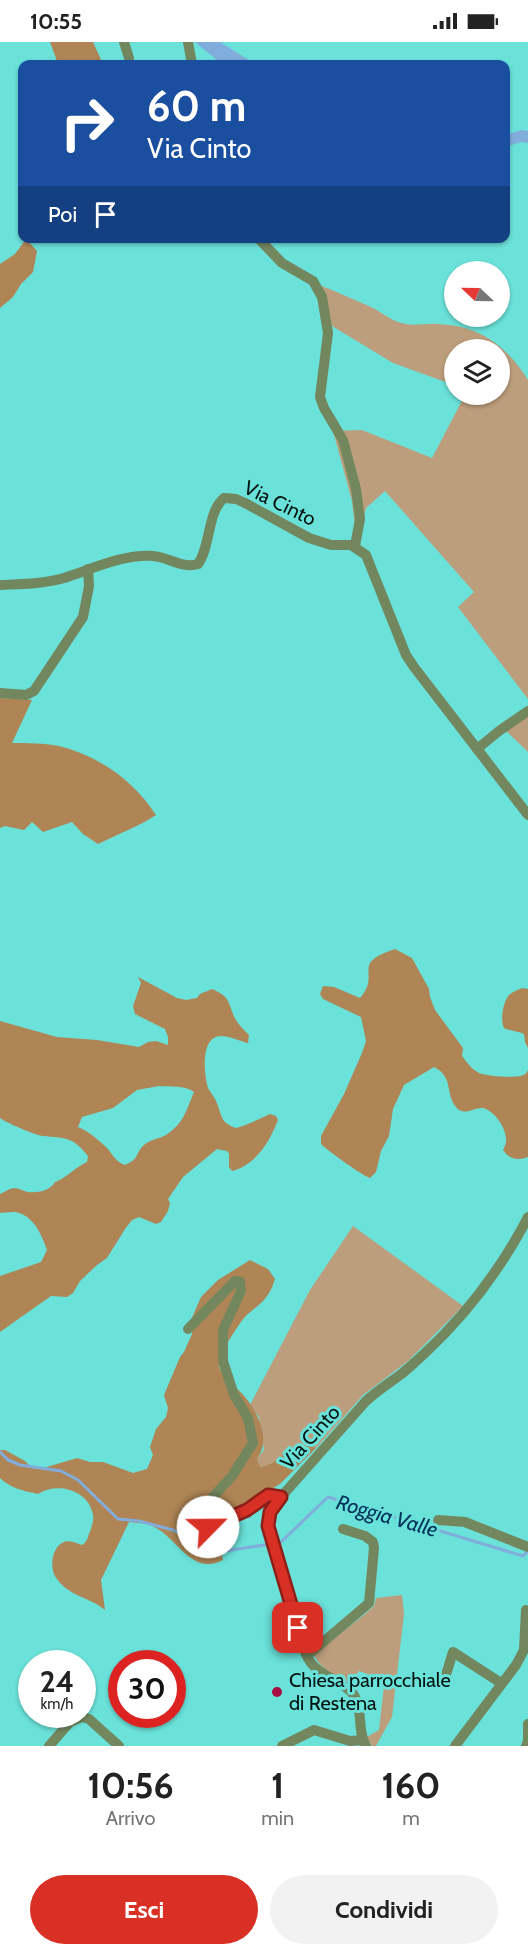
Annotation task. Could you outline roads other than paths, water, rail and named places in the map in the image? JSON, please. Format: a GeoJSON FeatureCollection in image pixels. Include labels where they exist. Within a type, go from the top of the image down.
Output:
{"type":"FeatureCollection","features":[{"type":"Feature","properties":{"kind":"street"},"geometry":{"type":"LineString","coordinates":[[124,42],[129,58]]}},
{"type":"Feature","properties":{"kind":"street"},"geometry":{"type":"LineString","coordinates":[[188,42],[191,60]]}},
{"type":"Feature","properties":{"kind":"street"},"geometry":{"type":"LineString","coordinates":[[263,243],[282,263],[314,281],[322,297],[328,333],[321,397],[324,408],[344,440],[356,489],[360,519],[355,546],[366,555],[369,561],[410,661],[528,815]]}},
{"type":"Feature","properties":{"kind":"street","name":"Via Cinto"},"geometry":{"type":"LineString","coordinates":[[0,585],[40,583],[64,578],[108,563],[153,556],[190,566],[198,564],[204,556],[219,502],[224,498],[245,502],[322,543],[355,546]]}},
{"type":"Feature","properties":{"kind":"street"},"geometry":{"type":"LineString","coordinates":[[0,693],[26,694],[34,691],[83,617],[88,569]]}},
{"type":"Feature","properties":{"kind":"street"},"geometry":{"type":"LineString","coordinates":[[477,749],[499,730],[528,711]]}},
{"type":"Feature","properties":{"kind":"street","name":"Via Cinto"},"geometry":{"type":"LineString","coordinates":[[364,1743],[356,1698],[349,1689],[322,1673],[308,1655],[268,1526],[270,1512],[366,1401],[427,1351],[472,1302],[514,1244],[528,1217]]}},
{"type":"Feature","properties":{"kind":"street"},"geometry":{"type":"LineString","coordinates":[[188,1329],[235,1281],[240,1282],[241,1291],[223,1330],[223,1361],[234,1395],[248,1418],[253,1443],[232,1476],[192,1520],[195,1526],[208,1527],[227,1520],[247,1510],[268,1495],[281,1497]]}},
{"type":"Feature","properties":{"kind":"street"},"geometry":{"type":"LineString","coordinates":[[438,1520],[465,1522],[528,1547]]}},
{"type":"Feature","properties":{"kind":"street"},"geometry":{"type":"LineString","coordinates":[[308,1655],[369,1603],[375,1548],[373,1542],[365,1536],[343,1529]]}},
{"type":"Feature","properties":{"kind":"street"},"geometry":{"type":"LineString","coordinates":[[455,1746],[516,1665],[524,1650],[526,1610]]}},
{"type":"Feature","properties":{"kind":"street"},"geometry":{"type":"LineString","coordinates":[[444,1681],[453,1652],[501,1683]]}},
{"type":"Feature","properties":{"kind":"street"},"geometry":{"type":"LineString","coordinates":[[49,1746],[70,1722],[82,1717],[89,1719],[119,1746]]}},
{"type":"Feature","properties":{"kind":"street"},"geometry":{"type":"LineString","coordinates":[[526,1746],[528,1724]]}},
{"type":"Feature","properties":{"kind":"street"},"geometry":{"type":"LineString","coordinates":[[282,1746],[314,1730],[364,1743]]}},
{"type":"Feature","properties":{"kind":"water"},"geometry":{"type":"Polygon","coordinates":[[[195,42],[220,42],[249,60],[217,60],[195,42]]]}},
{"type":"Feature","properties":{"kind":"water"},"geometry":{"type":"Polygon","coordinates":[[[521,130],[528,131],[528,143],[521,142],[510,146],[510,134],[521,130]]]}},
{"type":"Feature","properties":{"kind":"waterway","name":"Roggia Valle"},"geometry":{"type":"LineString","coordinates":[[0,1452],[8,1460],[20,1465],[61,1471],[78,1480],[118,1519],[139,1521],[173,1530],[219,1552],[271,1544]]}},
{"type":"Feature","properties":{"kind":"waterway","name":"Roggia Valle"},"geometry":{"type":"LineString","coordinates":[[277,1543],[281,1542],[328,1497],[523,1556],[528,1551]]}},
{"type":"Feature","properties":{"kind":"place","name":"Chiesa parrocchiale di Restena"},"geometry":{"type":"Point","coordinates":[277,1692]}}]}
